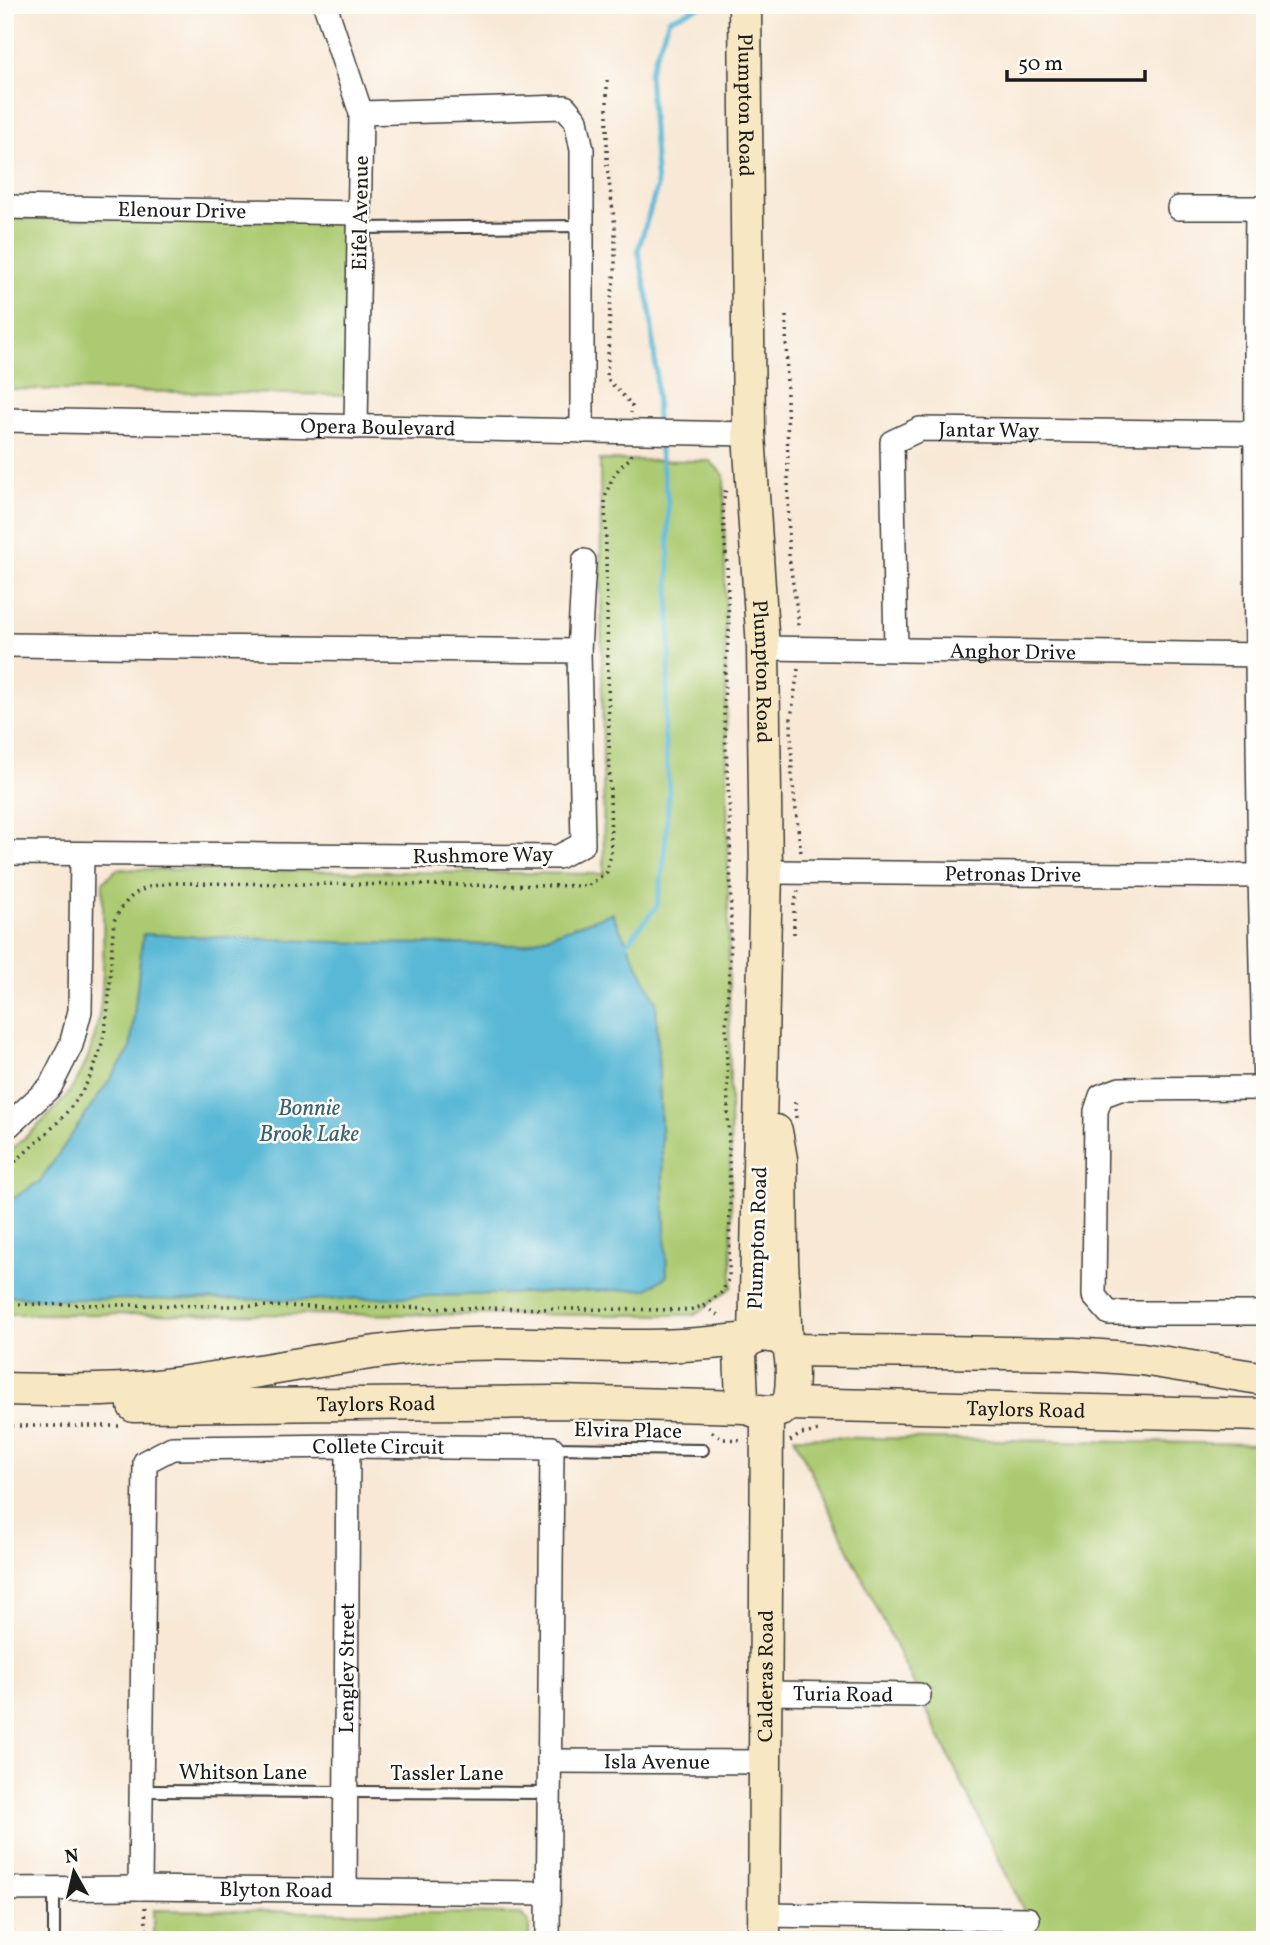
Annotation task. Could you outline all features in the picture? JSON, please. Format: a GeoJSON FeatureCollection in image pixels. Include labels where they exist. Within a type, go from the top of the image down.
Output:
{"type":"FeatureCollection","features":[{"type":"Feature","properties":{"kind":"street","name":"Eifel Avenue"},"geometry":{"type":"LineString","coordinates":[[325,5],[361,113],[356,427]]}},
{"type":"Feature","properties":{"kind":"street","name":"Plumpton Road"},"geometry":{"type":"LineString","coordinates":[[746,5],[749,434],[763,648],[766,872],[762,1061],[740,1353],[742,1400],[767,1407]]}},
{"type":"Feature","properties":{"kind":"street"},"geometry":{"type":"LineString","coordinates":[[361,113],[565,107],[576,120],[582,150],[582,431]]}},
{"type":"Feature","properties":{"kind":"street","name":"Elenour Drive"},"geometry":{"type":"LineString","coordinates":[[5,207],[360,221]]}},
{"type":"Feature","properties":{"kind":"street"},"geometry":{"type":"LineString","coordinates":[[1179,208],[1261,208],[1255,433],[1261,655],[1259,876],[1265,1088],[1120,1089],[1101,1096],[1096,1111],[1094,1296],[1109,1313],[1265,1313]]}},
{"type":"Feature","properties":{"kind":"street","name":"Opera Boulevard"},"geometry":{"type":"LineString","coordinates":[[5,420],[749,434]]}},
{"type":"Feature","properties":{"kind":"street","name":"Jantar Way"},"geometry":{"type":"LineString","coordinates":[[896,650],[892,442],[920,429],[1255,433]]}},
{"type":"Feature","properties":{"kind":"street"},"geometry":{"type":"LineString","coordinates":[[5,645],[579,651],[584,561]]}},
{"type":"Feature","properties":{"kind":"street","name":"Anghor Drive"},"geometry":{"type":"LineString","coordinates":[[763,648],[1261,655]]}},
{"type":"Feature","properties":{"kind":"street","name":"Rushmore Way"},"geometry":{"type":"LineString","coordinates":[[82,854],[558,857],[583,844],[579,651]]}},
{"type":"Feature","properties":{"kind":"street"},"geometry":{"type":"LineString","coordinates":[[5,853],[82,854],[79,1011],[71,1045],[50,1087],[5,1129]]}},
{"type":"Feature","properties":{"kind":"street","name":"Petronas Drive"},"geometry":{"type":"LineString","coordinates":[[766,872],[802,870],[1259,876]]}},
{"type":"Feature","properties":{"kind":"street"},"geometry":{"type":"LineString","coordinates":[[762,1061],[781,1159],[782,1260],[792,1387],[767,1407]]}},
{"type":"Feature","properties":{"kind":"street"},"geometry":{"type":"LineString","coordinates":[[5,1389],[73,1391],[146,1387],[207,1380],[391,1349],[436,1345],[700,1345],[743,1332],[773,1336],[788,1347],[1074,1353],[1154,1360],[1265,1379]]}},
{"type":"Feature","properties":{"kind":"street","name":"Taylors Road"},"geometry":{"type":"LineString","coordinates":[[5,1407],[533,1402],[1265,1415]]}},
{"type":"Feature","properties":{"kind":"street","name":"Calderas Road"},"geometry":{"type":"LineString","coordinates":[[764,1928],[767,1407]]}},
{"type":"Feature","properties":{"kind":"street","name":"Lengley Street"},"geometry":{"type":"LineString","coordinates":[[345,1890],[348,1446]]}},
{"type":"Feature","properties":{"kind":"street","name":"Collete Circuit"},"geometry":{"type":"LineString","coordinates":[[140,1888],[145,1462],[172,1448],[551,1448]]}},
{"type":"Feature","properties":{"kind":"street"},"geometry":{"type":"LineString","coordinates":[[548,1940],[551,1448]]}},
{"type":"Feature","properties":{"kind":"street","name":"Turia Road"},"geometry":{"type":"LineString","coordinates":[[766,1693],[919,1695]]}},
{"type":"Feature","properties":{"kind":"street","name":"Isla Avenue"},"geometry":{"type":"LineString","coordinates":[[549,1760],[766,1762]]}},
{"type":"Feature","properties":{"kind":"street","name":"Blyton Road"},"geometry":{"type":"LineString","coordinates":[[5,1889],[548,1893]]}},
{"type":"Feature","properties":{"kind":"street"},"geometry":{"type":"LineString","coordinates":[[764,1928],[991,1929],[1028,1919]]}},
{"type":"Feature","properties":{"kind":"lane"},"geometry":{"type":"LineString","coordinates":[[360,221],[582,226]]}},
{"type":"Feature","properties":{"kind":"lane","name":"Elvira Place"},"geometry":{"type":"LineString","coordinates":[[551,1448],[703,1450]]}},
{"type":"Feature","properties":{"kind":"lane","name":"Whitson Lane"},"geometry":{"type":"LineString","coordinates":[[141,1791],[345,1792]]}},
{"type":"Feature","properties":{"kind":"lane","name":"Tassler Lane"},"geometry":{"type":"LineString","coordinates":[[345,1792],[549,1793]]}},
{"type":"Feature","properties":{"kind":"lane"},"geometry":{"type":"LineString","coordinates":[[54,1890],[54,1940]]}},
{"type":"Feature","properties":{"kind":"path"},"geometry":{"type":"LineString","coordinates":[[5,1171],[69,1109],[85,1087],[103,1043],[109,1011],[114,920],[132,895],[148,886],[173,883],[588,886],[607,872],[611,853],[605,498],[614,475],[622,463],[631,458],[632,405],[607,379],[615,226],[607,166],[607,79]]}},
{"type":"Feature","properties":{"kind":"path"},"geometry":{"type":"LineString","coordinates":[[786,316],[789,557],[798,617],[798,665],[791,718],[792,777],[802,870],[794,905],[794,934]]}},
{"type":"Feature","properties":{"kind":"path"},"geometry":{"type":"LineString","coordinates":[[5,1304],[689,1310],[703,1306],[721,1293],[729,1279],[730,1200],[726,1026],[731,943],[730,817],[724,715],[728,605],[723,515],[727,487]]}},
{"type":"Feature","properties":{"kind":"path"},"geometry":{"type":"LineString","coordinates":[[703,1306],[743,1332]]}},
{"type":"Feature","properties":{"kind":"path"},"geometry":{"type":"LineString","coordinates":[[790,1441],[801,1434],[810,1433]]}},
{"type":"Feature","properties":{"kind":"path"},"geometry":{"type":"LineString","coordinates":[[140,1888],[147,1913],[147,1940]]}},
{"type":"Feature","properties":{"kind":"green space"},"geometry":{"type":"Polygon","coordinates":[[[5,218],[345,221],[346,395],[5,389],[5,218]]]}},
{"type":"Feature","properties":{"kind":"green space"},"geometry":{"type":"Polygon","coordinates":[[[600,460],[710,461],[724,475],[732,1287],[695,1315],[5,1314],[5,1155],[64,1099],[80,1075],[91,1050],[98,1023],[103,967],[103,882],[117,869],[604,874],[600,460]]]}},
{"type":"Feature","properties":{"kind":"green space"},"geometry":{"type":"Polygon","coordinates":[[[794,1437],[1265,1444],[1265,1940],[1038,1940],[794,1437]]]}},
{"type":"Feature","properties":{"kind":"green space"},"geometry":{"type":"Polygon","coordinates":[[[153,1910],[521,1914],[529,1923],[529,1940],[153,1940],[153,1910]]]}},
{"type":"Feature","properties":{"kind":"water","name":"Bonnie Brook Lake"},"geometry":{"type":"Polygon","coordinates":[[[612,913],[656,1001],[667,1276],[648,1289],[312,1300],[44,1299],[5,1295],[5,1204],[40,1181],[130,1050],[143,934],[358,943],[522,945],[612,913]]]}},
{"type":"Feature","properties":{"kind":"waterway"},"geometry":{"type":"LineString","coordinates":[[657,425],[656,371],[650,308],[638,250],[657,187],[649,73],[669,19],[701,6]]}},
{"type":"Feature","properties":{"kind":"waterway"},"geometry":{"type":"LineString","coordinates":[[623,946],[657,906],[664,862],[669,788],[664,730],[670,655],[668,502],[658,439]]}}]}
